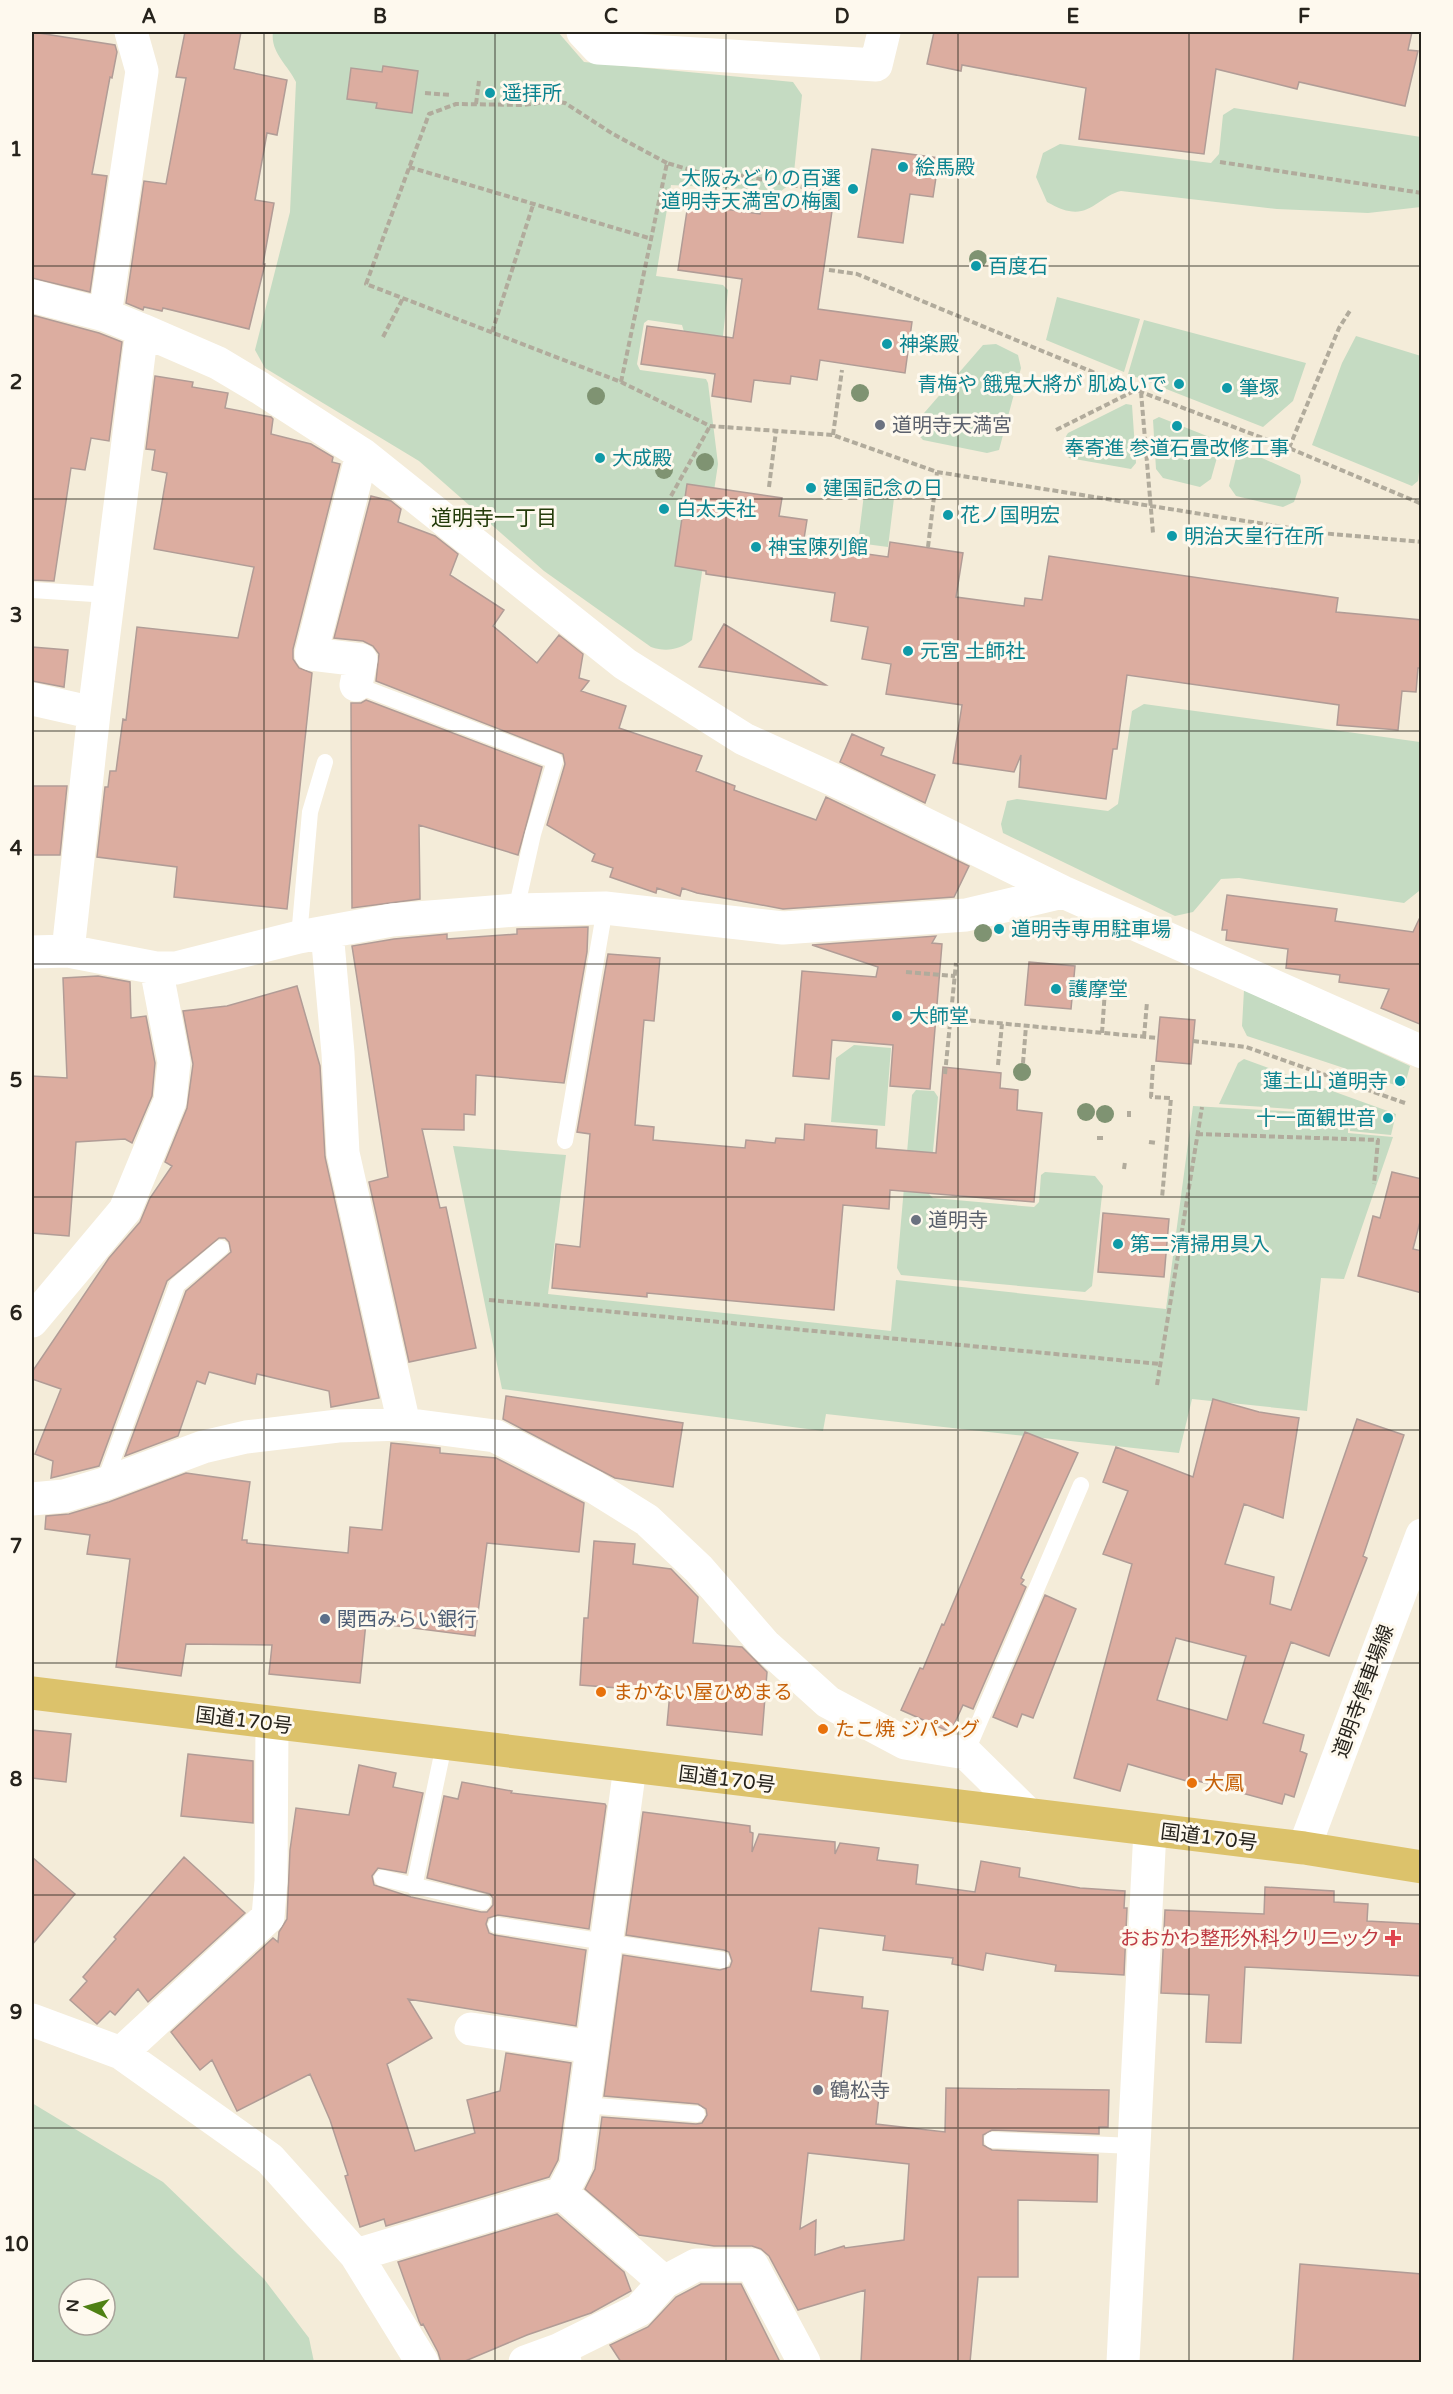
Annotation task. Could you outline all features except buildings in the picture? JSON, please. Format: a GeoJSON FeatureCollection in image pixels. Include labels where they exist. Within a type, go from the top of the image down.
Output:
{"type":"FeatureCollection","features":[{"type":"Feature","properties":{"kind":"highway","name":"国道170号"},"geometry":{"type":"LineString","coordinates":[[32,1694],[1304,1848],[1422,1867]]}},
{"type":"Feature","properties":{"kind":"street"},"geometry":{"type":"LineString","coordinates":[[105,315],[142,71],[130,32]]}},
{"type":"Feature","properties":{"kind":"street"},"geometry":{"type":"LineString","coordinates":[[583,32],[598,48],[876,64],[885,32]]}},
{"type":"Feature","properties":{"kind":"street"},"geometry":{"type":"LineString","coordinates":[[32,296],[105,315],[219,363],[362,454],[625,664],[734,733],[1063,892],[1422,1052]]}},
{"type":"Feature","properties":{"kind":"street"},"geometry":{"type":"LineString","coordinates":[[68,951],[94,713],[142,330]]}},
{"type":"Feature","properties":{"kind":"street"},"geometry":{"type":"LineString","coordinates":[[356,685],[361,660],[311,654],[362,454]]}},
{"type":"Feature","properties":{"kind":"street"},"geometry":{"type":"LineString","coordinates":[[32,699],[94,713]]}},
{"type":"Feature","properties":{"kind":"street"},"geometry":{"type":"LineString","coordinates":[[32,952],[68,951],[156,968],[176,968],[313,935],[392,920],[516,910],[605,908],[783,928],[966,915],[1063,892]]}},
{"type":"Feature","properties":{"kind":"street"},"geometry":{"type":"LineString","coordinates":[[313,935],[338,1053],[343,1153],[404,1424]]}},
{"type":"Feature","properties":{"kind":"street"},"geometry":{"type":"LineString","coordinates":[[32,1321],[125,1210],[170,1101],[174,1062],[156,968]]}},
{"type":"Feature","properties":{"kind":"street"},"geometry":{"type":"LineString","coordinates":[[32,1499],[64,1496],[104,1484],[203,1447],[246,1437],[338,1426],[404,1424],[495,1436],[594,1487],[647,1520],[699,1569],[765,1645],[828,1702],[905,1743],[966,1753],[1029,1815]]}},
{"type":"Feature","properties":{"kind":"street","name":"道明寺停車場線"},"geometry":{"type":"LineString","coordinates":[[1304,1848],[1422,1534]]}},
{"type":"Feature","properties":{"kind":"street"},"geometry":{"type":"LineString","coordinates":[[121,2053],[268,1917],[271,1881],[272,1724]]}},
{"type":"Feature","properties":{"kind":"street"},"geometry":{"type":"LineString","coordinates":[[356,2254],[562,2193],[576,2166],[630,1767]]}},
{"type":"Feature","properties":{"kind":"street"},"geometry":{"type":"LineString","coordinates":[[1123,2362],[1150,1830]]}},
{"type":"Feature","properties":{"kind":"street"},"geometry":{"type":"LineString","coordinates":[[32,2020],[121,2053],[270,2159],[356,2254],[422,2362]]}},
{"type":"Feature","properties":{"kind":"street"},"geometry":{"type":"LineString","coordinates":[[471,2029],[592,2047]]}},
{"type":"Feature","properties":{"kind":"street"},"geometry":{"type":"LineString","coordinates":[[562,2193],[664,2282]]}},
{"type":"Feature","properties":{"kind":"street"},"geometry":{"type":"LineString","coordinates":[[525,2362],[561,2356],[639,2310],[664,2282],[696,2265],[752,2265],[804,2362]]}},
{"type":"Feature","properties":{"kind":"lane"},"geometry":{"type":"LineString","coordinates":[[32,590],[109,595]]}},
{"type":"Feature","properties":{"kind":"lane"},"geometry":{"type":"LineString","coordinates":[[356,685],[555,760],[533,834],[516,910]]}},
{"type":"Feature","properties":{"kind":"lane"},"geometry":{"type":"LineString","coordinates":[[313,935],[310,812],[325,762]]}},
{"type":"Feature","properties":{"kind":"lane"},"geometry":{"type":"LineString","coordinates":[[565,1141],[605,908]]}},
{"type":"Feature","properties":{"kind":"lane"},"geometry":{"type":"LineString","coordinates":[[104,1484],[177,1285],[221,1248]]}},
{"type":"Feature","properties":{"kind":"lane"},"geometry":{"type":"LineString","coordinates":[[966,1753],[1081,1485]]}},
{"type":"Feature","properties":{"kind":"lane"},"geometry":{"type":"LineString","coordinates":[[414,1887],[444,1745]]}},
{"type":"Feature","properties":{"kind":"lane"},"geometry":{"type":"LineString","coordinates":[[382,1878],[483,1902]]}},
{"type":"Feature","properties":{"kind":"lane"},"geometry":{"type":"LineString","coordinates":[[496,1925],[722,1960]]}},
{"type":"Feature","properties":{"kind":"lane"},"geometry":{"type":"LineString","coordinates":[[584,2105],[697,2114]]}},
{"type":"Feature","properties":{"kind":"lane"},"geometry":{"type":"LineString","coordinates":[[992,2140],[1134,2145]]}},
{"type":"Feature","properties":{"kind":"path"},"geometry":{"type":"LineString","coordinates":[[476,104],[479,81]]}},
{"type":"Feature","properties":{"kind":"path"},"geometry":{"type":"LineString","coordinates":[[425,93],[451,96]]}},
{"type":"Feature","properties":{"kind":"path"},"geometry":{"type":"LineString","coordinates":[[831,192],[732,174],[701,174],[667,163],[613,134],[565,103],[553,101],[524,105],[456,104],[429,114],[366,284],[621,382],[710,426],[833,435],[937,472],[1321,533],[1422,542]]}},
{"type":"Feature","properties":{"kind":"path"},"geometry":{"type":"LineString","coordinates":[[1220,162],[1422,193]]}},
{"type":"Feature","properties":{"kind":"path"},"geometry":{"type":"LineString","coordinates":[[621,382],[667,163]]}},
{"type":"Feature","properties":{"kind":"path"},"geometry":{"type":"LineString","coordinates":[[409,167],[652,239]]}},
{"type":"Feature","properties":{"kind":"path"},"geometry":{"type":"LineString","coordinates":[[492,332],[533,205]]}},
{"type":"Feature","properties":{"kind":"path"},"geometry":{"type":"LineString","coordinates":[[829,270],[857,274],[1138,391],[1289,448],[1422,504]]}},
{"type":"Feature","properties":{"kind":"path"},"geometry":{"type":"LineString","coordinates":[[383,338],[403,298]]}},
{"type":"Feature","properties":{"kind":"path"},"geometry":{"type":"LineString","coordinates":[[1289,448],[1339,328],[1352,309]]}},
{"type":"Feature","properties":{"kind":"path"},"geometry":{"type":"LineString","coordinates":[[833,435],[842,370]]}},
{"type":"Feature","properties":{"kind":"path"},"geometry":{"type":"LineString","coordinates":[[1056,430],[1138,391]]}},
{"type":"Feature","properties":{"kind":"path"},"geometry":{"type":"LineString","coordinates":[[1138,391],[1153,533]]}},
{"type":"Feature","properties":{"kind":"path"},"geometry":{"type":"LineString","coordinates":[[670,495],[710,426]]}},
{"type":"Feature","properties":{"kind":"path"},"geometry":{"type":"LineString","coordinates":[[770,487],[776,431]]}},
{"type":"Feature","properties":{"kind":"path"},"geometry":{"type":"LineString","coordinates":[[927,547],[937,472]]}},
{"type":"Feature","properties":{"kind":"path"},"geometry":{"type":"LineString","coordinates":[[945,1074],[956,963]]}},
{"type":"Feature","properties":{"kind":"path"},"geometry":{"type":"LineString","coordinates":[[906,972],[955,976]]}},
{"type":"Feature","properties":{"kind":"path"},"geometry":{"type":"LineString","coordinates":[[1088,989],[1106,990],[1102,1033]]}},
{"type":"Feature","properties":{"kind":"path"},"geometry":{"type":"LineString","coordinates":[[1144,1037],[1147,1002]]}},
{"type":"Feature","properties":{"kind":"path"},"geometry":{"type":"LineString","coordinates":[[943,1018],[1158,1038]]}},
{"type":"Feature","properties":{"kind":"path"},"geometry":{"type":"LineString","coordinates":[[998,1065],[1002,1024]]}},
{"type":"Feature","properties":{"kind":"path"},"geometry":{"type":"LineString","coordinates":[[1023,1063],[1026,1026]]}},
{"type":"Feature","properties":{"kind":"path"},"geometry":{"type":"LineString","coordinates":[[1193,1041],[1246,1047],[1405,1103]]}},
{"type":"Feature","properties":{"kind":"path"},"geometry":{"type":"LineString","coordinates":[[1153,1065],[1151,1096],[1171,1098],[1162,1198]]}},
{"type":"Feature","properties":{"kind":"path"},"geometry":{"type":"LineString","coordinates":[[1156,1385],[1202,1107]]}},
{"type":"Feature","properties":{"kind":"path"},"geometry":{"type":"LineString","coordinates":[[1129,1110],[1129,1118]]}},
{"type":"Feature","properties":{"kind":"path"},"geometry":{"type":"LineString","coordinates":[[1197,1134],[1377,1140],[1374,1184]]}},
{"type":"Feature","properties":{"kind":"path"},"geometry":{"type":"LineString","coordinates":[[1097,1138],[1104,1138]]}},
{"type":"Feature","properties":{"kind":"path"},"geometry":{"type":"LineString","coordinates":[[1149,1142],[1156,1143]]}},
{"type":"Feature","properties":{"kind":"path"},"geometry":{"type":"LineString","coordinates":[[1124,1169],[1125,1162]]}},
{"type":"Feature","properties":{"kind":"path"},"geometry":{"type":"LineString","coordinates":[[489,1300],[1160,1364]]}},
{"type":"Feature","properties":{"kind":"green space"},"geometry":{"type":"Polygon","coordinates":[[[273,32],[558,32],[584,62],[793,82],[802,95],[793,182],[781,191],[671,185],[656,276],[723,285],[728,290],[723,336],[718,340],[685,335],[682,325],[648,320],[644,323],[637,364],[640,370],[706,379],[708,383],[718,464],[692,640],[672,649],[651,647],[544,571],[419,461],[265,368],[255,350],[290,212],[296,82],[274,46],[273,32]]]}},
{"type":"Feature","properties":{"kind":"green space"},"geometry":{"type":"Polygon","coordinates":[[[1234,108],[1421,137],[1421,207],[1368,213],[1277,209],[1121,191],[1090,208],[1076,212],[1063,210],[1047,202],[1036,177],[1043,153],[1060,144],[1211,163],[1219,154],[1223,115],[1234,108]]]}},
{"type":"Feature","properties":{"kind":"green space"},"geometry":{"type":"Polygon","coordinates":[[[1057,297],[1140,319],[1124,372],[1046,340],[1057,297]]]}},
{"type":"Feature","properties":{"kind":"green space"},"geometry":{"type":"Polygon","coordinates":[[[1144,320],[1306,363],[1293,401],[1263,427],[1128,374],[1144,320]]]}},
{"type":"Feature","properties":{"kind":"green space"},"geometry":{"type":"Polygon","coordinates":[[[1356,336],[1421,356],[1422,444],[1418,481],[1412,486],[1312,445],[1342,363],[1356,336]]]}},
{"type":"Feature","properties":{"kind":"green space"},"geometry":{"type":"Polygon","coordinates":[[[996,344],[1018,355],[1021,368],[999,450],[987,453],[923,440],[915,431],[918,420],[983,345],[996,344]]]}},
{"type":"Feature","properties":{"kind":"green space"},"geometry":{"type":"Polygon","coordinates":[[[1126,404],[1132,405],[1136,463],[1131,469],[1069,458],[1064,446],[1068,433],[1126,404]]]}},
{"type":"Feature","properties":{"kind":"green space"},"geometry":{"type":"Polygon","coordinates":[[[1159,417],[1217,440],[1220,447],[1211,479],[1200,487],[1163,478],[1156,469],[1153,420],[1159,417]]]}},
{"type":"Feature","properties":{"kind":"green space"},"geometry":{"type":"Polygon","coordinates":[[[1244,450],[1300,475],[1301,482],[1294,502],[1283,507],[1236,496],[1229,486],[1237,454],[1244,450]]]}},
{"type":"Feature","properties":{"kind":"green space"},"geometry":{"type":"Polygon","coordinates":[[[866,478],[896,482],[888,547],[858,543],[866,478]]]}},
{"type":"Feature","properties":{"kind":"green space"},"geometry":{"type":"Polygon","coordinates":[[[1144,704],[1420,742],[1422,745],[1422,866],[1419,891],[1404,903],[1239,878],[1221,879],[1193,912],[1175,916],[1003,833],[1001,824],[1007,801],[1017,799],[1108,811],[1118,804],[1132,711],[1144,704]]]}},
{"type":"Feature","properties":{"kind":"green space"},"geometry":{"type":"Polygon","coordinates":[[[1244,990],[1410,1066],[1404,1088],[1247,1036],[1242,1026],[1244,990]]]}},
{"type":"Feature","properties":{"kind":"green space"},"geometry":{"type":"Polygon","coordinates":[[[854,1045],[891,1048],[885,1126],[831,1122],[836,1058],[854,1045]]]}},
{"type":"Feature","properties":{"kind":"green space"},"geometry":{"type":"Polygon","coordinates":[[[1244,1059],[1396,1114],[1391,1135],[1350,1131],[1351,1122],[1337,1112],[1219,1104],[1238,1063],[1244,1059]]]}},
{"type":"Feature","properties":{"kind":"green space"},"geometry":{"type":"Polygon","coordinates":[[[916,1090],[934,1091],[938,1097],[929,1194],[933,1198],[1034,1207],[1039,1202],[1041,1175],[1045,1172],[1095,1176],[1103,1186],[1092,1286],[1085,1292],[901,1275],[897,1268],[912,1095],[916,1090]]]}},
{"type":"Feature","properties":{"kind":"green space"},"geometry":{"type":"Polygon","coordinates":[[[1193,1106],[1336,1114],[1348,1123],[1348,1133],[1393,1137],[1344,1279],[1321,1278],[1307,1411],[1192,1399],[1179,1453],[826,1414],[823,1431],[502,1389],[453,1146],[566,1155],[548,1294],[891,1331],[896,1280],[1166,1309],[1193,1106]]]}},
{"type":"Feature","properties":{"kind":"green space"},"geometry":{"type":"Polygon","coordinates":[[[32,2103],[163,2182],[264,2279],[309,2338],[314,2362],[32,2362],[32,2103]]]}},
{"type":"Feature","properties":{"kind":"place","name":"遥拝所"},"geometry":{"type":"Point","coordinates":[490,93]}},
{"type":"Feature","properties":{"kind":"place","name":"絵馬殿"},"geometry":{"type":"Point","coordinates":[903,167]}},
{"type":"Feature","properties":{"kind":"place","name":"大阪みどりの百選 道明寺天満宮の梅園"},"geometry":{"type":"Point","coordinates":[853,189]}},
{"type":"Feature","properties":{"kind":"place","name":"百度石"},"geometry":{"type":"Point","coordinates":[976,266]}},
{"type":"Feature","properties":{"kind":"place","name":"神楽殿"},"geometry":{"type":"Point","coordinates":[887,344]}},
{"type":"Feature","properties":{"kind":"place","name":"青梅や 餓鬼大將が 肌ぬいで"},"geometry":{"type":"Point","coordinates":[1179,384]}},
{"type":"Feature","properties":{"kind":"place","name":"筆塚"},"geometry":{"type":"Point","coordinates":[1227,388]}},
{"type":"Feature","properties":{"kind":"place","name":"道明寺天満宮"},"geometry":{"type":"Point","coordinates":[880,425]}},
{"type":"Feature","properties":{"kind":"place","name":"奉寄進 参道石畳改修工事"},"geometry":{"type":"Point","coordinates":[1177,426]}},
{"type":"Feature","properties":{"kind":"place","name":"大成殿"},"geometry":{"type":"Point","coordinates":[600,458]}},
{"type":"Feature","properties":{"kind":"place","name":"建国記念の日"},"geometry":{"type":"Point","coordinates":[811,488]}},
{"type":"Feature","properties":{"kind":"place","name":"白太夫社"},"geometry":{"type":"Point","coordinates":[664,509]}},
{"type":"Feature","properties":{"kind":"place","name":"花ノ国明宏"},"geometry":{"type":"Point","coordinates":[948,515]}},
{"type":"Feature","properties":{"kind":"place","name":"明治天皇行在所"},"geometry":{"type":"Point","coordinates":[1172,536]}},
{"type":"Feature","properties":{"kind":"place","name":"神宝陳列館"},"geometry":{"type":"Point","coordinates":[756,547]}},
{"type":"Feature","properties":{"kind":"place","name":"元宮 土師社"},"geometry":{"type":"Point","coordinates":[908,651]}},
{"type":"Feature","properties":{"kind":"place","name":"道明寺専用駐車場"},"geometry":{"type":"Point","coordinates":[999,929]}},
{"type":"Feature","properties":{"kind":"place","name":"護摩堂"},"geometry":{"type":"Point","coordinates":[1056,989]}},
{"type":"Feature","properties":{"kind":"place","name":"大師堂"},"geometry":{"type":"Point","coordinates":[897,1016]}},
{"type":"Feature","properties":{"kind":"place","name":"蓮土山 道明寺"},"geometry":{"type":"Point","coordinates":[1400,1081]}},
{"type":"Feature","properties":{"kind":"place","name":"十一面観世音"},"geometry":{"type":"Point","coordinates":[1388,1118]}},
{"type":"Feature","properties":{"kind":"place","name":"道明寺"},"geometry":{"type":"Point","coordinates":[916,1220]}},
{"type":"Feature","properties":{"kind":"place","name":"第二清掃用具入"},"geometry":{"type":"Point","coordinates":[1118,1244]}},
{"type":"Feature","properties":{"kind":"place","name":"関西みらい銀行"},"geometry":{"type":"Point","coordinates":[325,1619]}},
{"type":"Feature","properties":{"kind":"place","name":"まかない屋ひめまる"},"geometry":{"type":"Point","coordinates":[601,1692]}},
{"type":"Feature","properties":{"kind":"place","name":"たこ焼 ジパング"},"geometry":{"type":"Point","coordinates":[823,1729]}},
{"type":"Feature","properties":{"kind":"place","name":"大鳳"},"geometry":{"type":"Point","coordinates":[1192,1783]}},
{"type":"Feature","properties":{"kind":"place","name":"おおかわ整形外科クリニック"},"geometry":{"type":"Point","coordinates":[1393,1938]}},
{"type":"Feature","properties":{"kind":"place","name":"鶴松寺"},"geometry":{"type":"Point","coordinates":[818,2090]}},
{"type":"Feature","properties":{"kind":"district","name":"道明寺一丁目"},"geometry":{"type":"Point","coordinates":[494,518]}}]}
